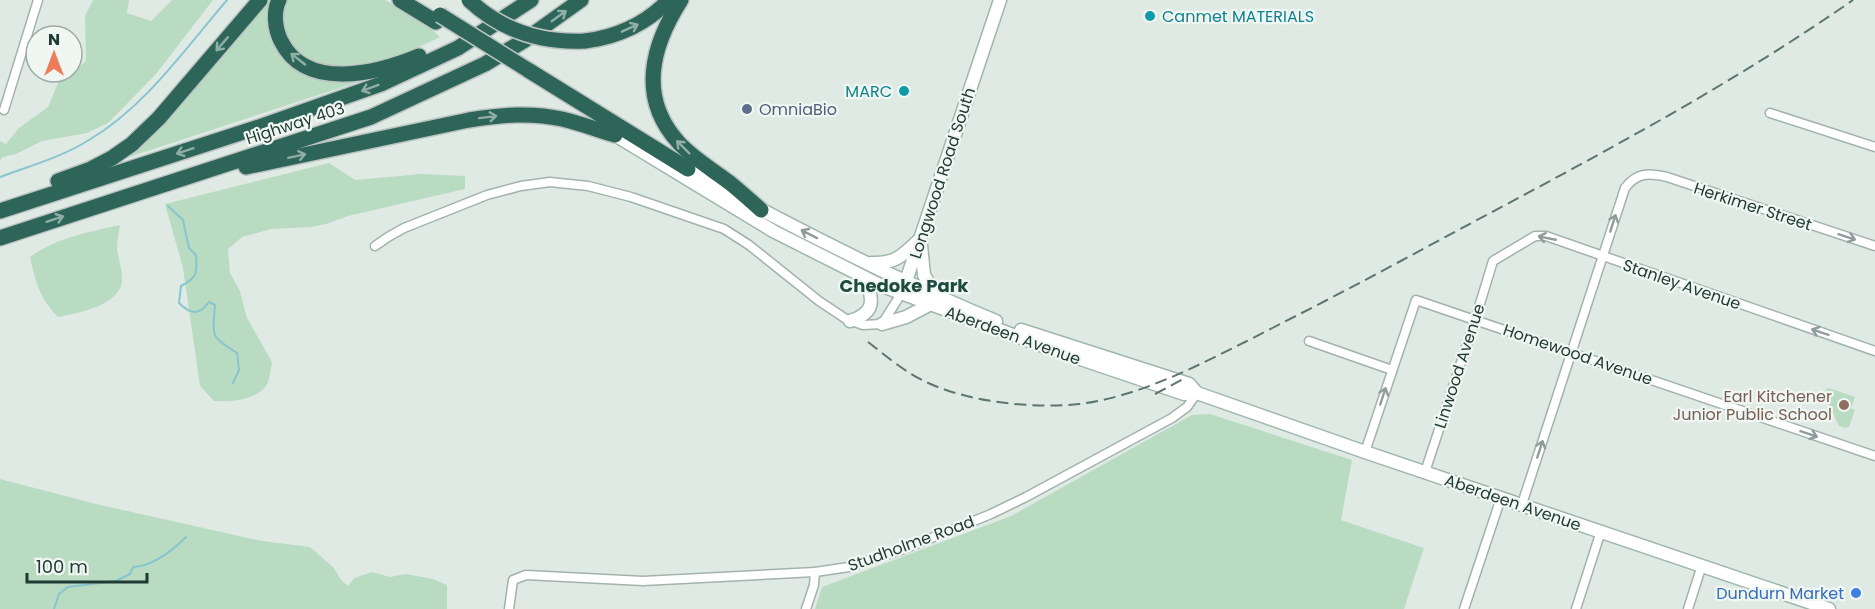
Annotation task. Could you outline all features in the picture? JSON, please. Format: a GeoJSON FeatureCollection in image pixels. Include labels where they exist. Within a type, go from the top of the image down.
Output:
{"type":"FeatureCollection","features":[{"type":"Feature","properties":{"kind":"highway"},"geometry":{"type":"LineString","coordinates":[[0,204],[91,169],[132,144],[159,118],[260,0]]}},
{"type":"Feature","properties":{"kind":"highway"},"geometry":{"type":"LineString","coordinates":[[279,0],[275,17],[276,28],[285,48],[305,66],[322,72],[341,74],[363,73],[410,60],[525,0]]}},
{"type":"Feature","properties":{"kind":"highway"},"geometry":{"type":"LineString","coordinates":[[400,0],[438,19],[524,73],[688,169]]}},
{"type":"Feature","properties":{"kind":"highway"},"geometry":{"type":"LineString","coordinates":[[416,0],[438,19]]}},
{"type":"Feature","properties":{"kind":"highway"},"geometry":{"type":"LineString","coordinates":[[470,0],[486,14],[514,30],[545,39],[585,41],[611,36],[637,25],[669,0]]}},
{"type":"Feature","properties":{"kind":"highway","name":"Highway 403"},"geometry":{"type":"LineString","coordinates":[[0,211],[259,127],[381,84],[458,48],[531,0]]}},
{"type":"Feature","properties":{"kind":"highway","name":"Highway 403"},"geometry":{"type":"LineString","coordinates":[[0,238],[371,117],[424,94],[495,58],[525,40],[581,0]]}},
{"type":"Feature","properties":{"kind":"highway"},"geometry":{"type":"LineString","coordinates":[[681,0],[661,34],[655,53],[653,82],[658,108],[680,144],[761,210]]}},
{"type":"Feature","properties":{"kind":"highway"},"geometry":{"type":"LineString","coordinates":[[524,73],[615,135]]}},
{"type":"Feature","properties":{"kind":"highway"},"geometry":{"type":"LineString","coordinates":[[219,166],[239,168],[469,120],[505,115],[561,119],[615,135]]}},
{"type":"Feature","properties":{"kind":"main road","name":"Longwood Road South"},"geometry":{"type":"LineString","coordinates":[[901,294],[1000,0]]}},
{"type":"Feature","properties":{"kind":"main road","name":"Aberdeen Avenue"},"geometry":{"type":"LineString","coordinates":[[615,135],[773,231],[866,279],[901,294],[966,309],[1189,384],[1197,393],[1829,609]]}},
{"type":"Feature","properties":{"kind":"main road","name":"Aberdeen Avenue"},"geometry":{"type":"LineString","coordinates":[[688,169],[761,210],[906,281],[932,300]]}},
{"type":"Feature","properties":{"kind":"main road"},"geometry":{"type":"LineString","coordinates":[[861,260],[884,263],[897,260],[921,238]]}},
{"type":"Feature","properties":{"kind":"main road"},"geometry":{"type":"LineString","coordinates":[[882,324],[906,317],[932,300],[924,275],[921,238]]}},
{"type":"Feature","properties":{"kind":"main road"},"geometry":{"type":"LineString","coordinates":[[850,321],[861,318],[871,306],[872,295],[866,279]]}},
{"type":"Feature","properties":{"kind":"street"},"geometry":{"type":"LineString","coordinates":[[4,110],[38,0]]}},
{"type":"Feature","properties":{"kind":"street"},"geometry":{"type":"LineString","coordinates":[[1770,113],[1875,147]]}},
{"type":"Feature","properties":{"kind":"street","name":"Herkimer Street"},"geometry":{"type":"LineString","coordinates":[[1602,257],[1624,188],[1631,179],[1651,174],[1667,177],[1875,246]]}},
{"type":"Feature","properties":{"kind":"street"},"geometry":{"type":"LineString","coordinates":[[375,246],[404,228],[487,195],[543,183],[588,186],[640,200],[724,229],[749,245],[819,301],[850,321],[864,325],[882,324]]}},
{"type":"Feature","properties":{"kind":"street","name":"Stanley Avenue"},"geometry":{"type":"LineString","coordinates":[[1493,261],[1540,235],[1875,351]]}},
{"type":"Feature","properties":{"kind":"street"},"geometry":{"type":"LineString","coordinates":[[1522,504],[1602,257]]}},
{"type":"Feature","properties":{"kind":"street","name":"Linwood Avenue"},"geometry":{"type":"LineString","coordinates":[[1425,472],[1493,261]]}},
{"type":"Feature","properties":{"kind":"street","name":"Longwood Road South"},"geometry":{"type":"LineString","coordinates":[[882,324],[901,294]]}},
{"type":"Feature","properties":{"kind":"street","name":"Homewood Avenue"},"geometry":{"type":"LineString","coordinates":[[1392,370],[1416,300],[1875,456]]}},
{"type":"Feature","properties":{"kind":"street"},"geometry":{"type":"LineString","coordinates":[[1309,341],[1392,370],[1365,452]]}},
{"type":"Feature","properties":{"kind":"street","name":"Studholme Road"},"geometry":{"type":"LineString","coordinates":[[509,609],[513,580],[526,575],[643,581],[815,572],[849,567],[904,549],[991,514],[1026,497],[1172,418],[1187,407],[1197,393]]}},
{"type":"Feature","properties":{"kind":"street"},"geometry":{"type":"LineString","coordinates":[[1464,609],[1501,498]]}},
{"type":"Feature","properties":{"kind":"street"},"geometry":{"type":"LineString","coordinates":[[1576,609],[1601,531]]}},
{"type":"Feature","properties":{"kind":"street"},"geometry":{"type":"LineString","coordinates":[[1688,609],[1702,565]]}},
{"type":"Feature","properties":{"kind":"street"},"geometry":{"type":"LineString","coordinates":[[806,609],[814,585],[815,572]]}},
{"type":"Feature","properties":{"kind":"green space"},"geometry":{"type":"Polygon","coordinates":[[[93,0],[129,0],[127,13],[151,21],[172,0],[213,0],[156,74],[108,123],[87,133],[42,141],[16,154],[3,157],[0,161],[0,141],[6,144],[19,128],[48,107],[58,84],[84,84],[85,16],[93,0]]]}},
{"type":"Feature","properties":{"kind":"green space"},"geometry":{"type":"Polygon","coordinates":[[[269,0],[273,0],[270,35],[284,60],[305,72],[328,78],[364,80],[126,158],[269,0]]]}},
{"type":"Feature","properties":{"kind":"green space"},"geometry":{"type":"Polygon","coordinates":[[[285,0],[385,0],[420,19],[440,37],[405,53],[362,66],[341,68],[321,66],[304,59],[283,32],[281,21],[285,0]]]}},
{"type":"Feature","properties":{"kind":"green space"},"geometry":{"type":"Polygon","coordinates":[[[329,163],[355,180],[421,174],[465,176],[465,189],[348,216],[326,224],[272,229],[242,237],[228,249],[230,273],[240,291],[247,318],[272,362],[271,369],[268,382],[259,393],[244,399],[214,401],[200,386],[183,268],[165,204],[329,163]]]}},
{"type":"Feature","properties":{"kind":"green space"},"geometry":{"type":"Polygon","coordinates":[[[120,225],[117,248],[122,282],[119,290],[105,303],[96,307],[58,317],[39,289],[30,257],[62,240],[120,225]]]}},
{"type":"Feature","properties":{"kind":"green space"},"geometry":{"type":"Polygon","coordinates":[[[1829,388],[1855,397],[1851,408],[1855,410],[1849,427],[1839,426],[1824,394],[1829,388]]]}},
{"type":"Feature","properties":{"kind":"green space"},"geometry":{"type":"Polygon","coordinates":[[[1210,414],[1352,460],[1341,520],[1424,548],[1404,609],[815,609],[822,587],[1011,516],[1192,415],[1210,414]]]}},
{"type":"Feature","properties":{"kind":"green space"},"geometry":{"type":"Polygon","coordinates":[[[0,479],[96,504],[262,541],[310,547],[334,568],[341,580],[348,586],[354,578],[372,572],[390,577],[406,574],[433,579],[447,585],[447,609],[0,609],[0,479]]]}},
{"type":"Feature","properties":{"kind":"waterway"},"geometry":{"type":"LineString","coordinates":[[0,177],[68,151],[109,127],[163,76],[227,0]]}},
{"type":"Feature","properties":{"kind":"waterway"},"geometry":{"type":"LineString","coordinates":[[168,206],[183,220],[189,248],[196,255],[195,274],[191,280],[181,286],[179,303],[194,312],[202,310],[209,302],[215,305],[214,329],[217,339],[237,353],[239,370],[233,383]]}},
{"type":"Feature","properties":{"kind":"waterway"},"geometry":{"type":"LineString","coordinates":[[54,609],[59,594],[68,587],[116,581],[130,574],[133,567],[148,564],[162,557],[186,537]]}},
{"type":"Feature","properties":{"kind":"railway"},"geometry":{"type":"LineString","coordinates":[[868,342],[922,380],[939,388],[978,399],[1020,404],[1079,404],[1143,388],[1205,362],[1571,170],[1742,72],[1853,0]]}},
{"type":"Feature","properties":{"kind":"railway"},"geometry":{"type":"LineString","coordinates":[[1155,394],[1185,378]]}},
{"type":"Feature","properties":{"kind":"place","name":"Canmet MATERIALS"},"geometry":{"type":"Point","coordinates":[1150,16]}},
{"type":"Feature","properties":{"kind":"place","name":"MARC"},"geometry":{"type":"Point","coordinates":[904,91]}},
{"type":"Feature","properties":{"kind":"place","name":"OmniaBio"},"geometry":{"type":"Point","coordinates":[747,109]}},
{"type":"Feature","properties":{"kind":"place","name":"Earl Kitchener Junior Public School"},"geometry":{"type":"Point","coordinates":[1844,405]}},
{"type":"Feature","properties":{"kind":"place","name":"Dundurn Market"},"geometry":{"type":"Point","coordinates":[1856,593]}},
{"type":"Feature","properties":{"kind":"district","name":"Chedoke Park"},"geometry":{"type":"Point","coordinates":[904,286]}}]}
